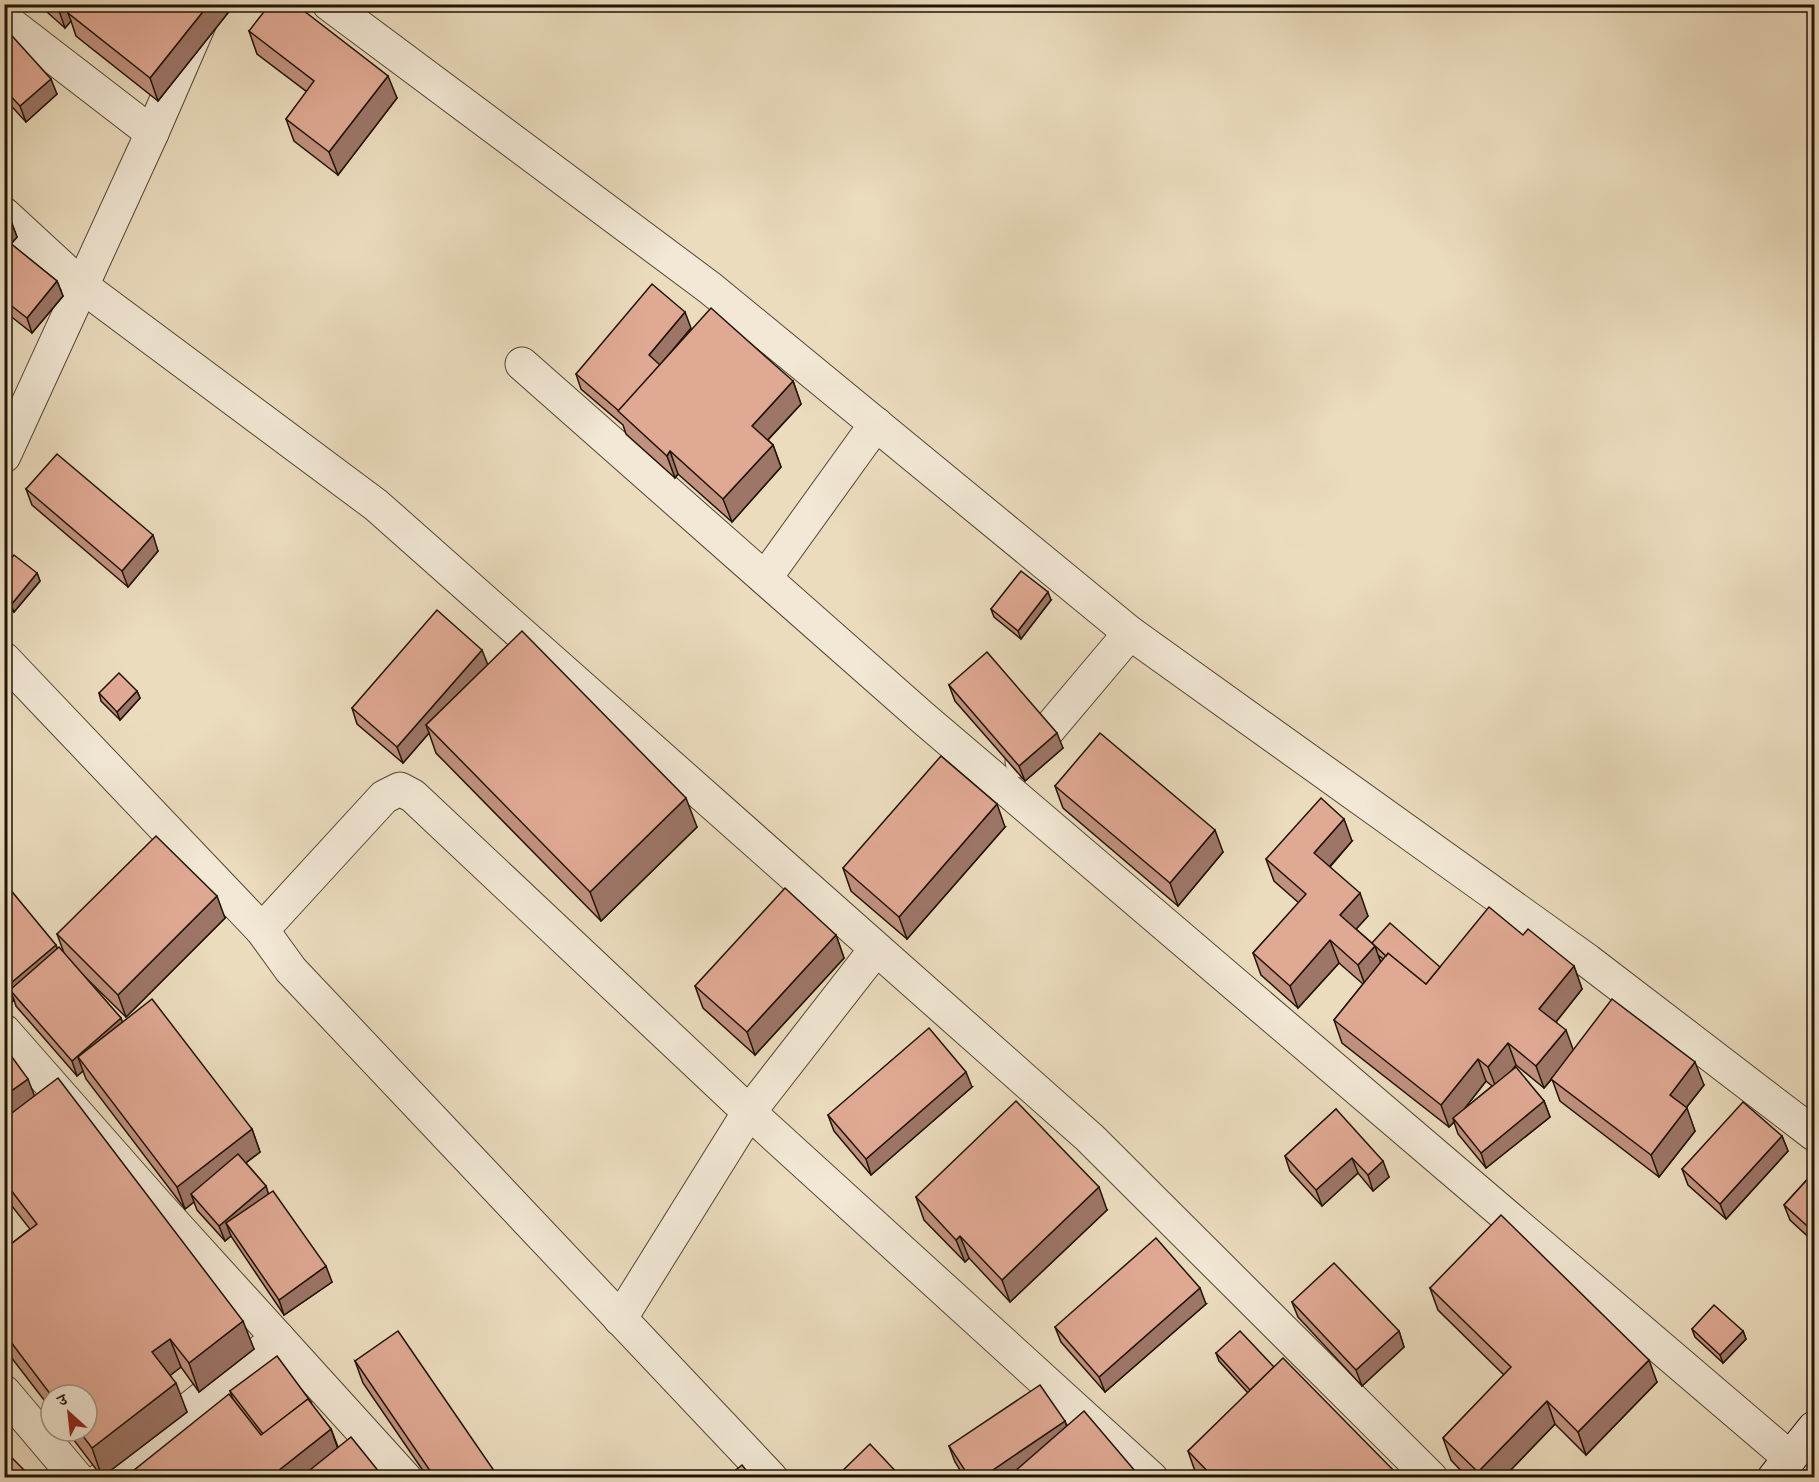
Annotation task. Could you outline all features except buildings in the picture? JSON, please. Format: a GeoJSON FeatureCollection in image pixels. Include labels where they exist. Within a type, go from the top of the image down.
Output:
{"type":"FeatureCollection","features":[{"type":"Feature","properties":{"kind":"street"},"geometry":{"type":"LineString","coordinates":[[4,456],[152,133],[207,4]]}},
{"type":"Feature","properties":{"kind":"street"},"geometry":{"type":"LineString","coordinates":[[329,4],[710,288],[1130,633],[1588,961],[1815,1134]]}},
{"type":"Feature","properties":{"kind":"street"},"geometry":{"type":"LineString","coordinates":[[4,19],[152,133]]}},
{"type":"Feature","properties":{"kind":"street"},"geometry":{"type":"LineString","coordinates":[[4,214],[82,286],[376,505],[1090,1138],[1431,1478]]}},
{"type":"Feature","properties":{"kind":"street"},"geometry":{"type":"LineString","coordinates":[[522,364],[1782,1468],[1815,1428]]}},
{"type":"Feature","properties":{"kind":"street"},"geometry":{"type":"LineString","coordinates":[[765,578],[876,424]]}},
{"type":"Feature","properties":{"kind":"street"},"geometry":{"type":"LineString","coordinates":[[1002,785],[1130,633]]}},
{"type":"Feature","properties":{"kind":"street"},"geometry":{"type":"LineString","coordinates":[[4,659],[262,930],[291,970],[771,1478]]}},
{"type":"Feature","properties":{"kind":"street"},"geometry":{"type":"LineString","coordinates":[[262,930],[384,797],[400,789],[413,796],[749,1112],[1151,1478]]}},
{"type":"Feature","properties":{"kind":"street"},"geometry":{"type":"LineString","coordinates":[[620,1319],[749,1112],[876,949]]}},
{"type":"Feature","properties":{"kind":"street"},"geometry":{"type":"LineString","coordinates":[[4,1031],[159,1207],[405,1478]]}},
{"type":"Feature","properties":{"kind":"street"},"geometry":{"type":"LineString","coordinates":[[103,1478],[278,1338]]}},
{"type":"Feature","properties":{"kind":"street"},"geometry":{"type":"LineString","coordinates":[[4,1392],[77,1478]]}}]}
